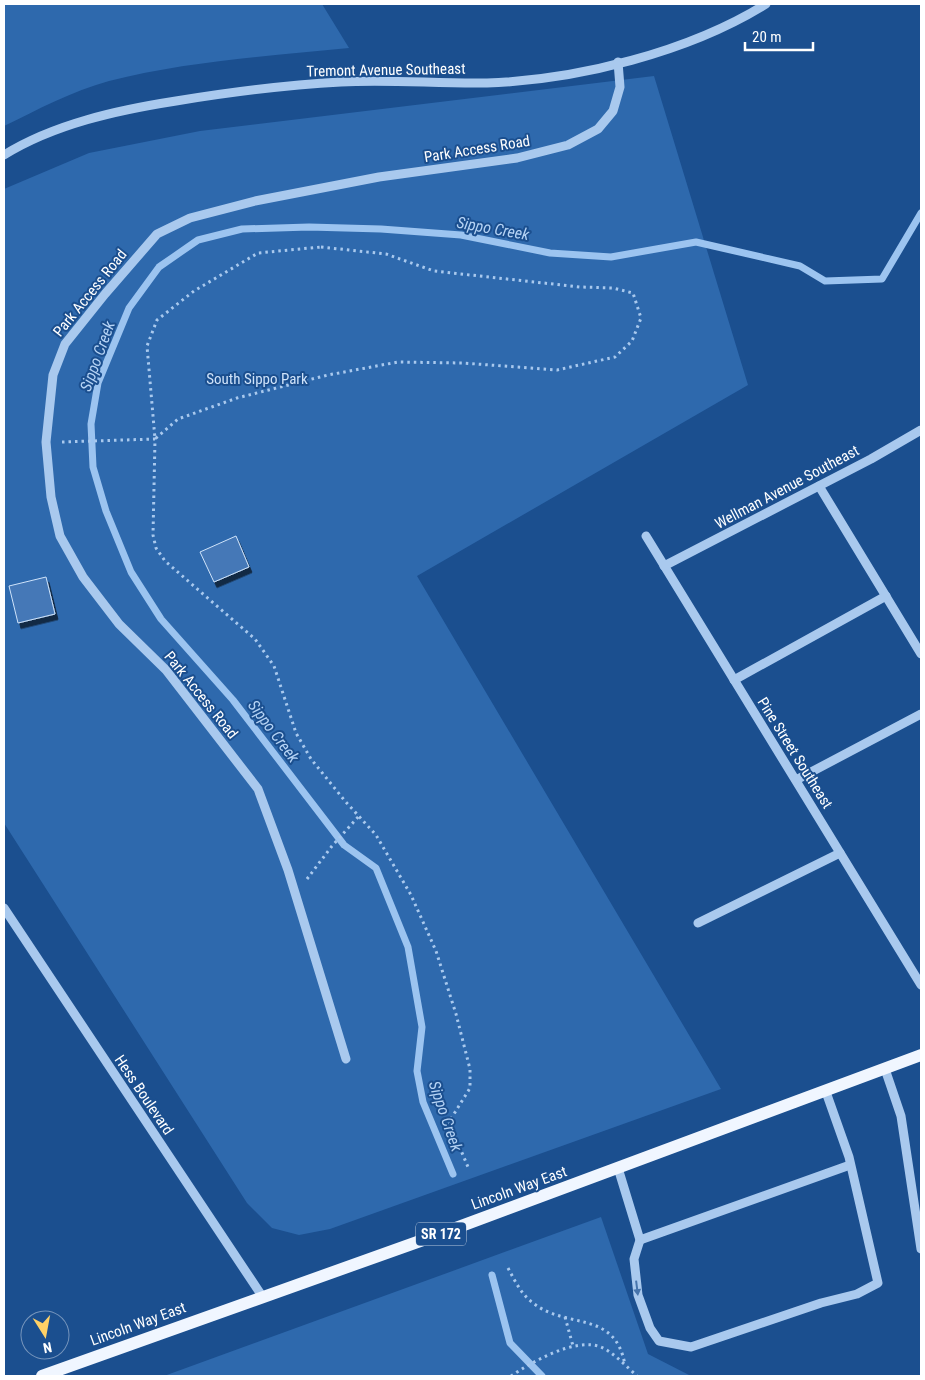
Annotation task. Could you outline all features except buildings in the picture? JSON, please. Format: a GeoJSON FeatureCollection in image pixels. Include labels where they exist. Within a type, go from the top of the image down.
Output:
{"type":"FeatureCollection","features":[{"type":"Feature","properties":{"kind":"main road","name":"Lincoln Way East"},"geometry":{"type":"LineString","coordinates":[[42,1376],[618,1168],[921,1055]]}},
{"type":"Feature","properties":{"kind":"street","name":"Tremont Avenue Southeast"},"geometry":{"type":"LineString","coordinates":[[4,155],[48,134],[101,117],[151,105],[250,89],[342,82],[487,83],[536,78],[618,62],[691,40],[766,4]]}},
{"type":"Feature","properties":{"kind":"street","name":"Park Access Road"},"geometry":{"type":"LineString","coordinates":[[346,1059],[288,870],[258,789],[166,670],[119,624],[83,577],[60,536],[51,497],[46,442],[53,375],[64,344],[157,234],[190,218],[255,201],[379,178],[517,158],[568,145],[598,129],[613,111],[620,87],[618,62]]}},
{"type":"Feature","properties":{"kind":"street","name":"Wellman Avenue Southeast"},"geometry":{"type":"LineString","coordinates":[[664,566],[819,486],[921,430]]}},
{"type":"Feature","properties":{"kind":"street"},"geometry":{"type":"LineString","coordinates":[[819,486],[921,654]]}},
{"type":"Feature","properties":{"kind":"street","name":"Pine Street Southeast"},"geometry":{"type":"LineString","coordinates":[[646,536],[921,985]]}},
{"type":"Feature","properties":{"kind":"street"},"geometry":{"type":"LineString","coordinates":[[734,680],[886,596]]}},
{"type":"Feature","properties":{"kind":"street"},"geometry":{"type":"LineString","coordinates":[[796,780],[921,714]]}},
{"type":"Feature","properties":{"kind":"street"},"geometry":{"type":"LineString","coordinates":[[698,923],[840,852]]}},
{"type":"Feature","properties":{"kind":"street","name":"Hess Boulevard"},"geometry":{"type":"LineString","coordinates":[[4,908],[262,1296]]}},
{"type":"Feature","properties":{"kind":"street"},"geometry":{"type":"LineString","coordinates":[[884,1069],[901,1116],[921,1249]]}},
{"type":"Feature","properties":{"kind":"street"},"geometry":{"type":"LineString","coordinates":[[618,1168],[640,1240],[634,1259],[638,1295],[650,1328],[659,1341],[692,1348],[821,1303],[858,1294],[878,1283],[850,1165],[826,1092]]}},
{"type":"Feature","properties":{"kind":"street"},"geometry":{"type":"LineString","coordinates":[[640,1240],[850,1165]]}},
{"type":"Feature","properties":{"kind":"path"},"geometry":{"type":"LineString","coordinates":[[73,442],[155,440],[178,418],[237,398],[328,375],[389,364],[463,363],[557,370],[615,357],[632,341],[641,318],[633,293],[613,288],[580,287],[434,271],[386,254],[321,247],[258,253],[194,291],[157,320],[147,346],[155,440],[153,535],[156,548],[165,561],[255,639],[274,666],[296,733],[311,759],[376,835],[411,895],[436,951],[456,1014],[470,1069],[470,1088],[449,1122],[468,1167]]}},
{"type":"Feature","properties":{"kind":"path"},"geometry":{"type":"LineString","coordinates":[[305,883],[332,846],[359,816]]}},
{"type":"Feature","properties":{"kind":"path"},"geometry":{"type":"LineString","coordinates":[[508,1268],[522,1293],[533,1303],[548,1312],[608,1331],[619,1345],[625,1366]]}},
{"type":"Feature","properties":{"kind":"path"},"geometry":{"type":"LineString","coordinates":[[564,1316],[573,1346]]}},
{"type":"Feature","properties":{"kind":"path"},"geometry":{"type":"LineString","coordinates":[[512,1375],[555,1353],[573,1346],[587,1344],[602,1347],[637,1376]]}},
{"type":"Feature","properties":{"kind":"green space"},"geometry":{"type":"Polygon","coordinates":[[[4,4],[322,4],[349,48],[228,60],[138,74],[82,90],[4,126],[4,4]]]}},
{"type":"Feature","properties":{"kind":"green space","name":"South Sippo Park"},"geometry":{"type":"Polygon","coordinates":[[[654,76],[748,385],[417,576],[721,1089],[330,1229],[299,1235],[272,1228],[247,1203],[4,823],[4,189],[89,153],[200,131],[654,76]]]}},
{"type":"Feature","properties":{"kind":"green space"},"geometry":{"type":"Polygon","coordinates":[[[601,1217],[648,1354],[691,1376],[164,1376],[601,1217]]]}},
{"type":"Feature","properties":{"kind":"waterway","name":"Sippo Creek"},"geometry":{"type":"LineString","coordinates":[[453,1174],[423,1102],[417,1071],[422,1027],[408,947],[376,868],[344,845],[233,700],[161,619],[131,572],[106,511],[93,467],[91,424],[98,383],[129,308],[159,267],[198,240],[242,229],[309,227],[381,229],[461,235],[550,253],[611,257],[696,242],[800,266],[825,281],[882,279],[921,213]]}},
{"type":"Feature","properties":{"kind":"waterway","name":"Sippo Creek"},"geometry":{"type":"LineString","coordinates":[[492,1275],[510,1343],[542,1376]]}}]}
